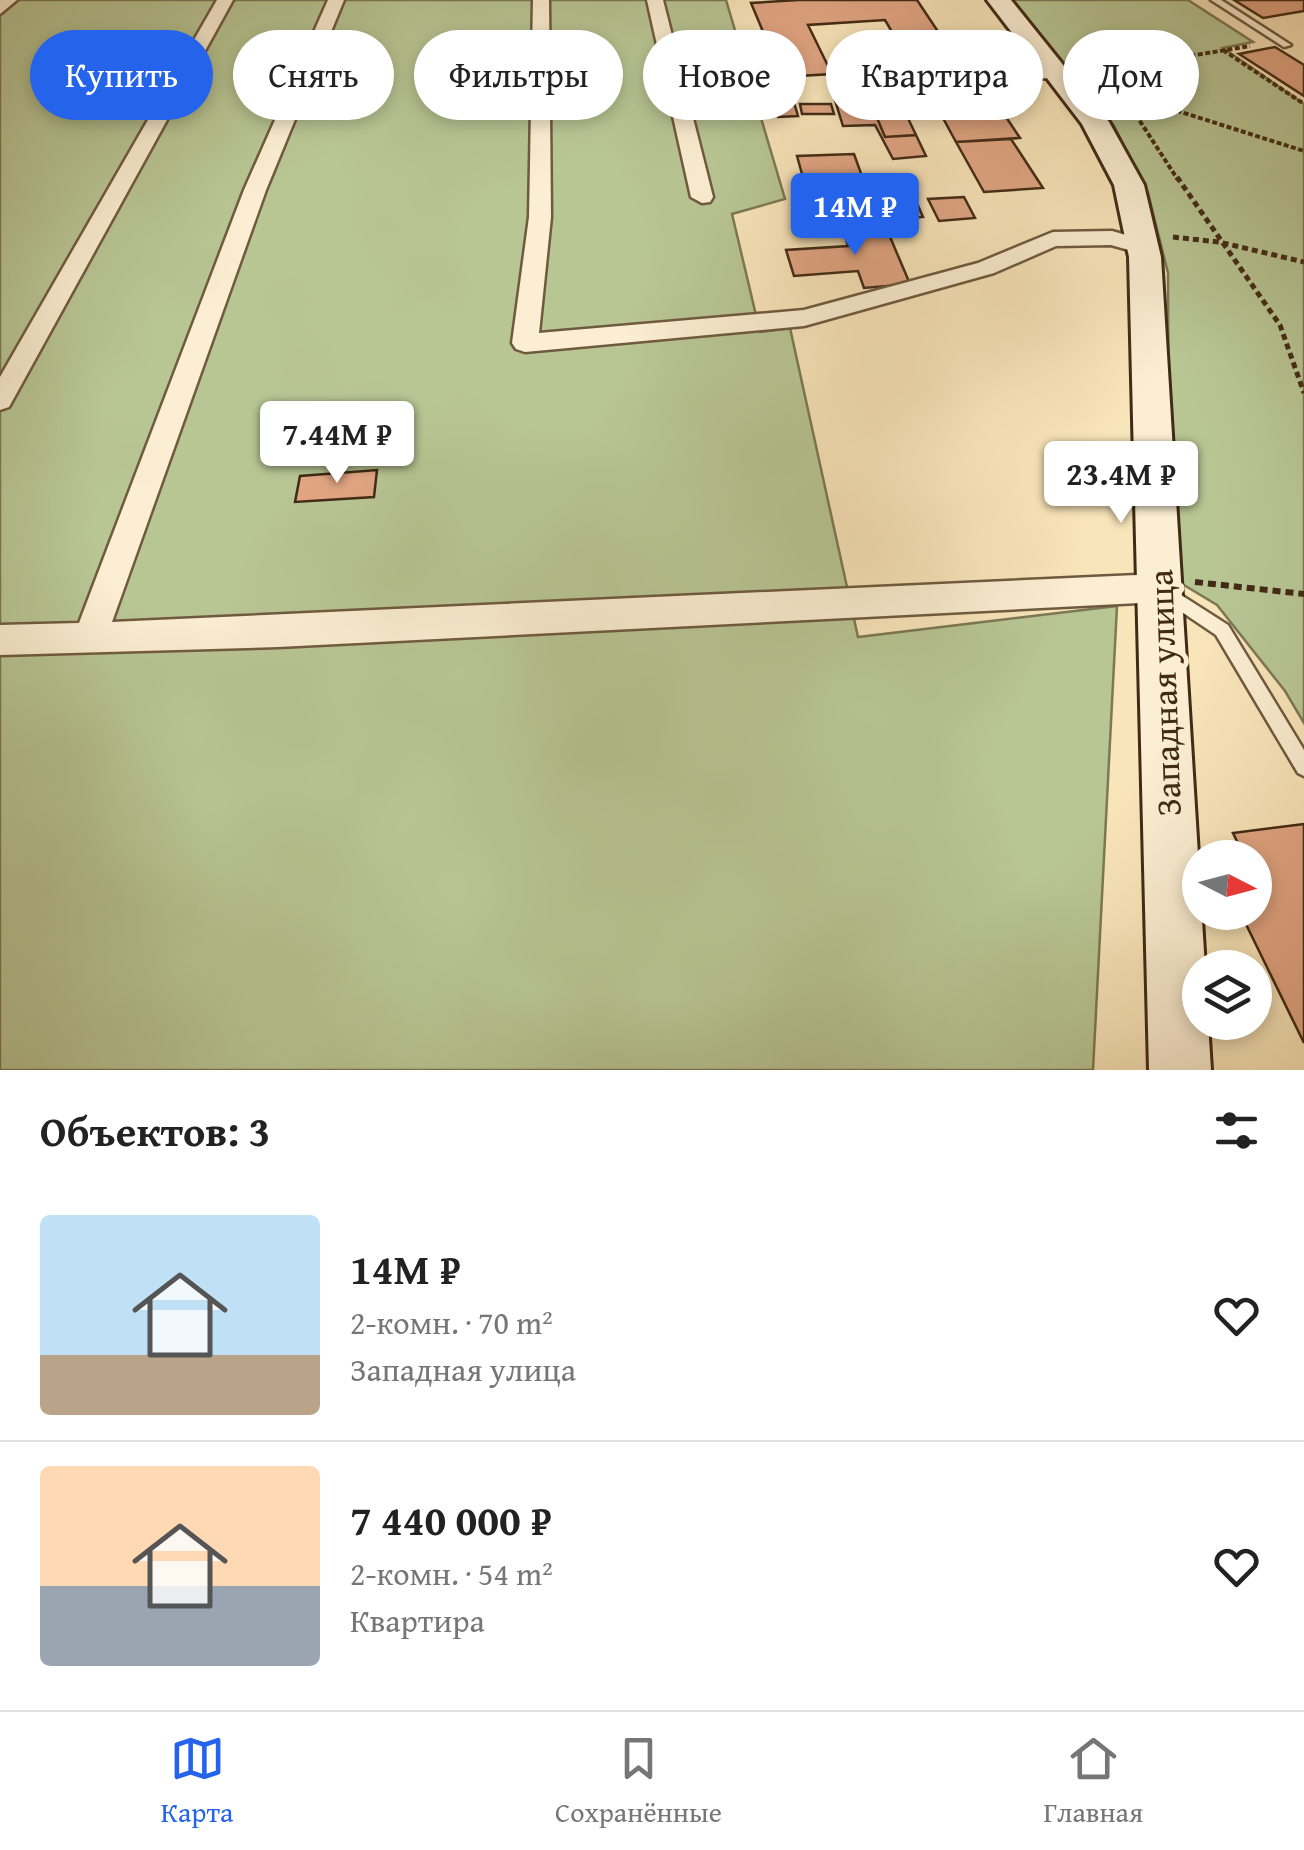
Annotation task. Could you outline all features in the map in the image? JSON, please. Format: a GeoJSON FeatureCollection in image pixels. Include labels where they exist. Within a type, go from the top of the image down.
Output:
{"type":"FeatureCollection","features":[{"type":"Feature","properties":{"kind":"street"},"geometry":{"type":"LineString","coordinates":[[0,9],[9,0]]}},
{"type":"Feature","properties":{"kind":"street"},"geometry":{"type":"LineString","coordinates":[[0,400],[225,0]]}},
{"type":"Feature","properties":{"kind":"street"},"geometry":{"type":"LineString","coordinates":[[90,638],[255,190],[336,0]]}},
{"type":"Feature","properties":{"kind":"street"},"geometry":{"type":"LineString","coordinates":[[541,0],[540,217],[526,343],[804,318],[986,268],[1053,239],[1142,241]]}},
{"type":"Feature","properties":{"kind":"street"},"geometry":{"type":"LineString","coordinates":[[654,0],[702,197]]}},
{"type":"Feature","properties":{"kind":"street","name":"Западная улица"},"geometry":{"type":"LineString","coordinates":[[1000,0],[1063,65]]}},
{"type":"Feature","properties":{"kind":"street","name":"Западная улица"},"geometry":{"type":"LineString","coordinates":[[1095,120],[1130,185],[1142,241],[1180,1070]]}},
{"type":"Feature","properties":{"kind":"street"},"geometry":{"type":"LineString","coordinates":[[0,640],[1159,584]]}},
{"type":"Feature","properties":{"kind":"lane"},"geometry":{"type":"LineString","coordinates":[[1215,0],[1287,45]]}},
{"type":"Feature","properties":{"kind":"lane"},"geometry":{"type":"LineString","coordinates":[[1159,584],[1222,630],[1304,767]]}},
{"type":"Feature","properties":{"kind":"path"},"geometry":{"type":"LineString","coordinates":[[1199,53],[1250,46],[1274,37]]}},
{"type":"Feature","properties":{"kind":"path"},"geometry":{"type":"LineString","coordinates":[[1222,49],[1304,104]]}},
{"type":"Feature","properties":{"kind":"path"},"geometry":{"type":"LineString","coordinates":[[1199,118],[1304,151]]}},
{"type":"Feature","properties":{"kind":"path"},"geometry":{"type":"LineString","coordinates":[[1139,120],[1219,242],[1280,325],[1304,393]]}},
{"type":"Feature","properties":{"kind":"path"},"geometry":{"type":"LineString","coordinates":[[1142,241],[1219,242],[1304,262]]}},
{"type":"Feature","properties":{"kind":"path"},"geometry":{"type":"LineString","coordinates":[[1159,584],[1304,594]]}},
{"type":"Feature","properties":{"kind":"green space"},"geometry":{"type":"Polygon","coordinates":[[[0,0],[726,0],[735,30],[643,30],[643,120],[762,120],[785,199],[732,214],[760,332],[790,328],[858,637],[1117,606],[1093,1070],[0,1070],[0,0]]]}},
{"type":"Feature","properties":{"kind":"green space"},"geometry":{"type":"Polygon","coordinates":[[[1012,0],[1188,0],[1253,42],[1223,48],[1304,104],[1304,723],[1285,691],[1217,605],[1169,576],[1168,273],[1148,193],[1109,120],[1199,120],[1199,30],[1063,30],[1063,63],[1043,38],[1043,30],[1036,30],[1012,0]]]}},
{"type":"Feature","properties":{"kind":"building"},"geometry":{"type":"Polygon","coordinates":[[[917,0],[937,30],[891,30],[885,20],[808,25],[826,62],[826,74],[806,76],[806,30],[762,30],[751,3],[917,0]]]}},
{"type":"Feature","properties":{"kind":"building"},"geometry":{"type":"Polygon","coordinates":[[[1234,0],[1304,0],[1304,11],[1263,18],[1234,0]]]}},
{"type":"Feature","properties":{"kind":"building"},"geometry":{"type":"Polygon","coordinates":[[[1275,47],[1304,65],[1304,96],[1239,54],[1275,47]]]}},
{"type":"Feature","properties":{"kind":"building"},"geometry":{"type":"Polygon","coordinates":[[[806,104],[826,104],[826,114],[806,114],[806,104]]]}},
{"type":"Feature","properties":{"kind":"building"},"geometry":{"type":"Polygon","coordinates":[[[841,120],[878,120],[885,137],[916,135],[926,156],[893,159],[875,125],[843,126],[841,120]]]}},
{"type":"Feature","properties":{"kind":"building"},"geometry":{"type":"Polygon","coordinates":[[[878,120],[909,120],[916,135],[885,137],[878,120]]]}},
{"type":"Feature","properties":{"kind":"building"},"geometry":{"type":"Polygon","coordinates":[[[944,120],[1008,120],[1020,138],[956,142],[944,120]]]}},
{"type":"Feature","properties":{"kind":"building"},"geometry":{"type":"Polygon","coordinates":[[[1011,139],[1043,188],[984,192],[956,142],[1011,139]]]}},
{"type":"Feature","properties":{"kind":"building"},"geometry":{"type":"Polygon","coordinates":[[[854,154],[867,190],[807,192],[797,156],[854,154]]]}},
{"type":"Feature","properties":{"kind":"building"},"geometry":{"type":"Polygon","coordinates":[[[896,193],[900,202],[916,201],[923,217],[885,220],[873,194],[896,193]]]}},
{"type":"Feature","properties":{"kind":"building"},"geometry":{"type":"Polygon","coordinates":[[[964,197],[975,218],[939,221],[928,199],[964,197]]]}},
{"type":"Feature","properties":{"kind":"building"},"geometry":{"type":"Polygon","coordinates":[[[885,225],[910,284],[864,288],[858,271],[794,276],[786,250],[848,246],[842,227],[885,225]]]}},
{"type":"Feature","properties":{"kind":"building"},"geometry":{"type":"Polygon","coordinates":[[[377,470],[374,497],[295,502],[300,476],[377,470]]]}},
{"type":"Feature","properties":{"kind":"building"},"geometry":{"type":"Polygon","coordinates":[[[1304,824],[1304,1043],[1272,978],[1272,950],[1259,950],[1249,930],[1272,930],[1272,840],[1236,840],[1233,833],[1304,824]]]}}]}
